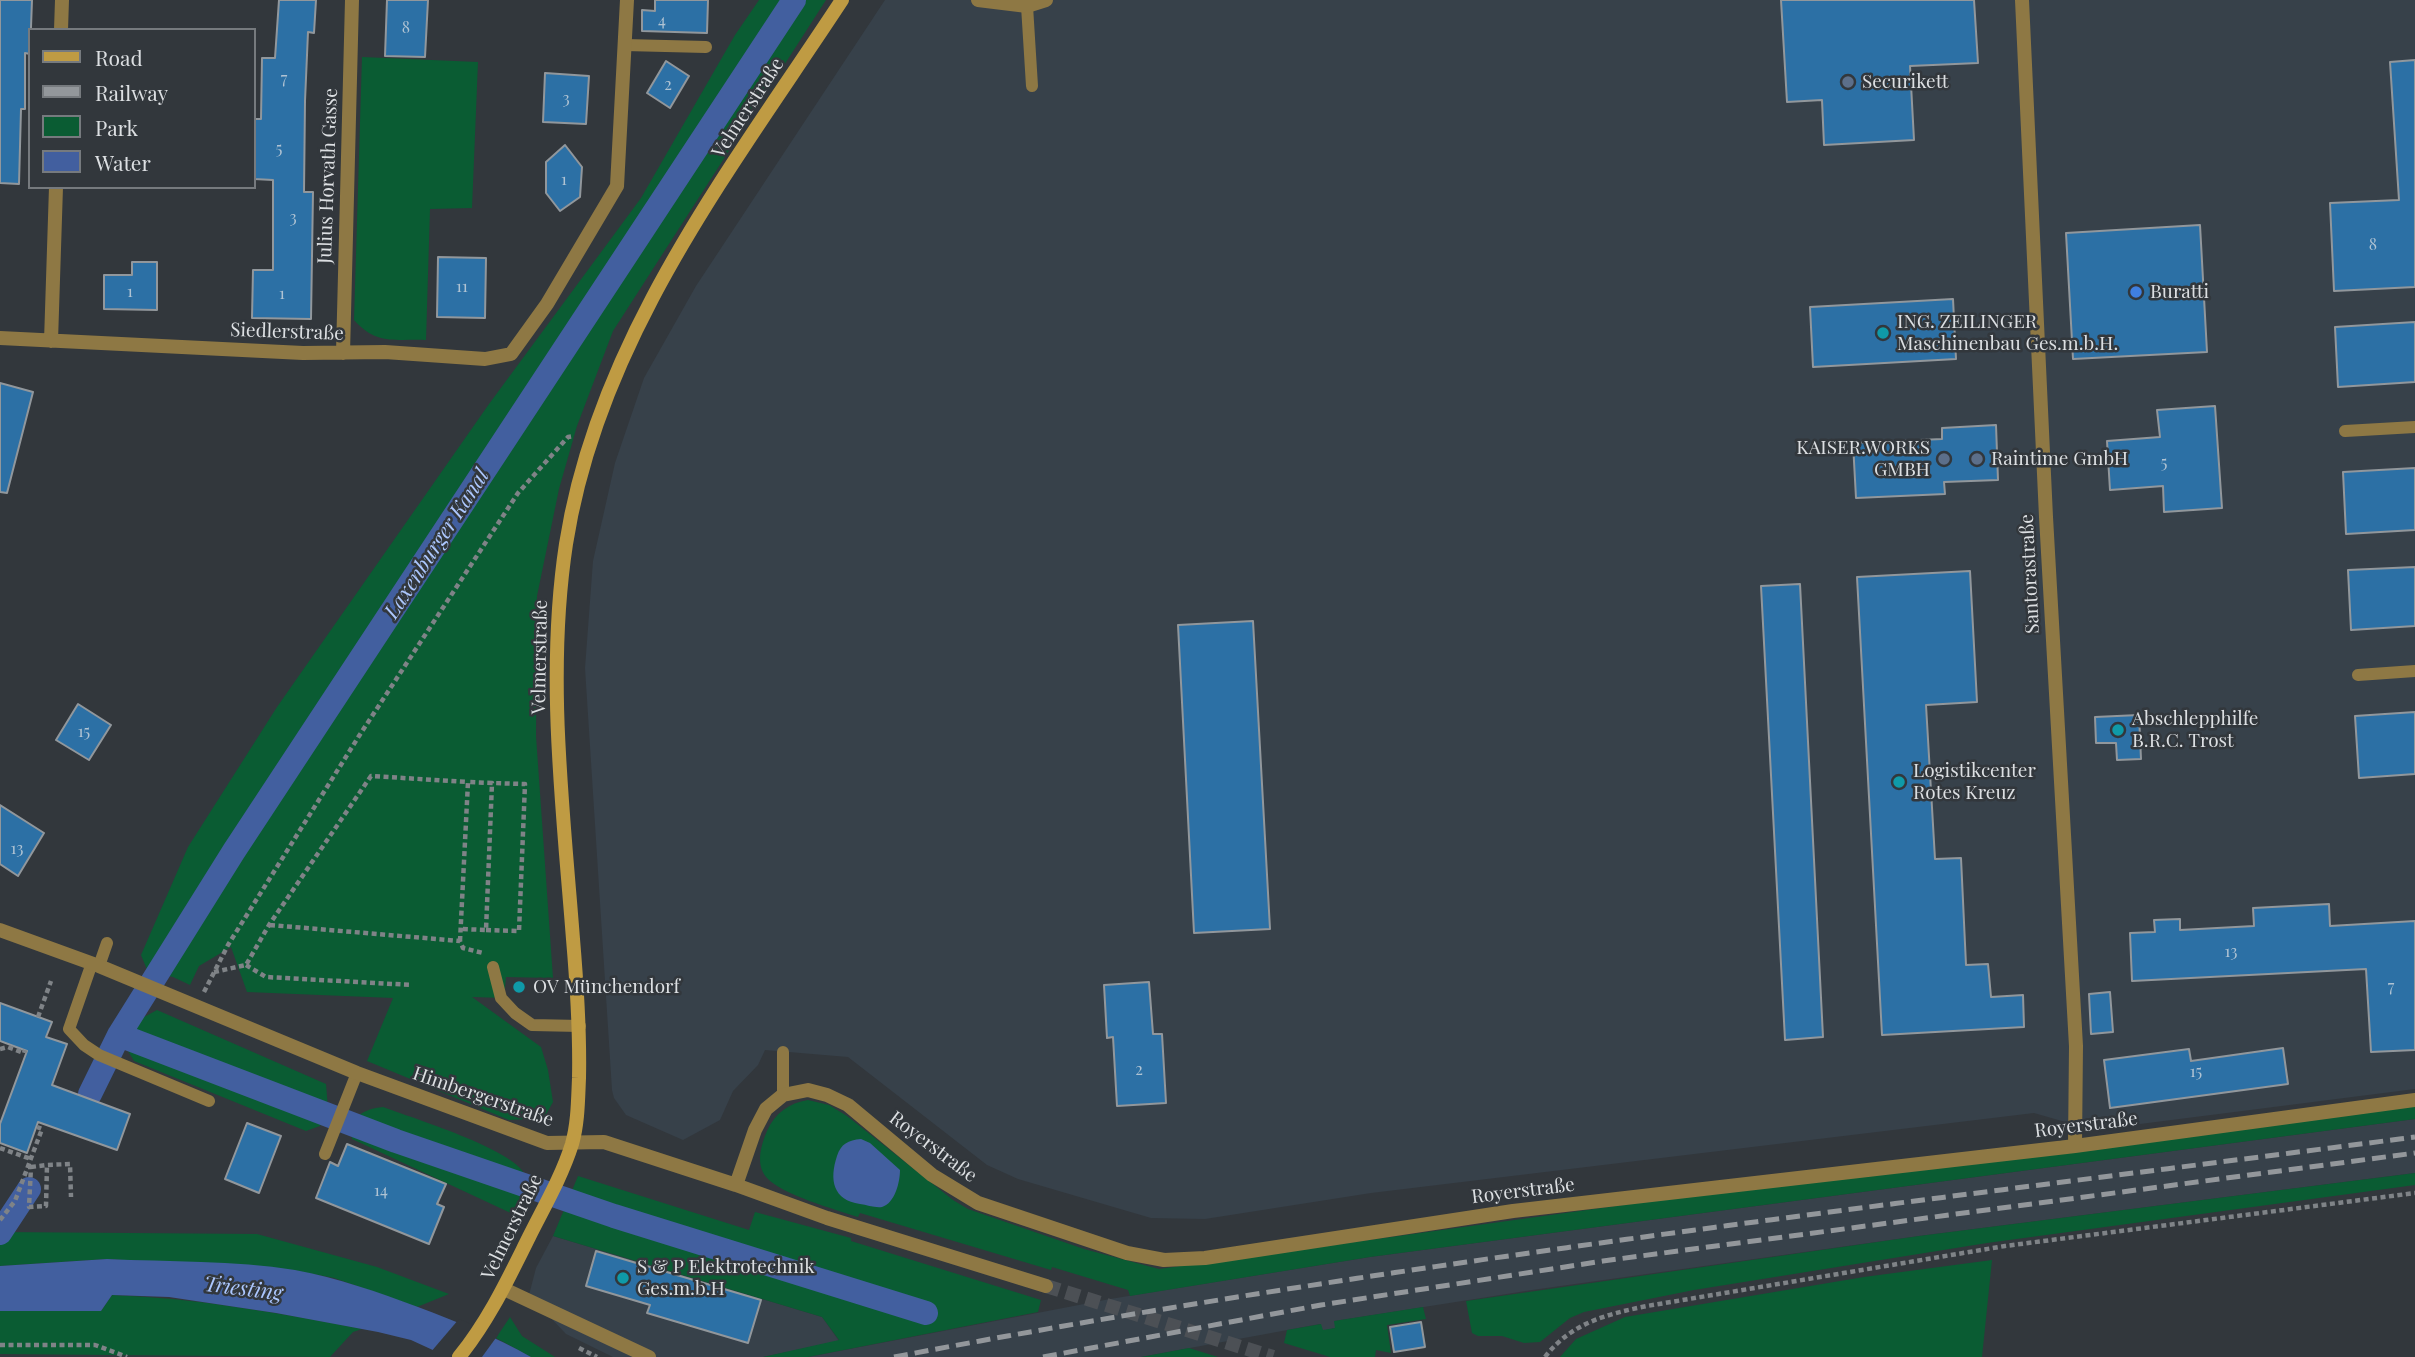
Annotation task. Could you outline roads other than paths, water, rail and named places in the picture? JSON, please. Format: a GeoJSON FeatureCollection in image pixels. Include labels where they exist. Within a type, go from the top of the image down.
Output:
{"type":"FeatureCollection","features":[{"type":"Feature","properties":{"kind":"street"},"geometry":{"type":"LineString","coordinates":[[61,28],[62,0]]}},
{"type":"Feature","properties":{"kind":"street","name":"Julius Horvath Gasse"},"geometry":{"type":"LineString","coordinates":[[343,353],[352,0]]}},
{"type":"Feature","properties":{"kind":"street"},"geometry":{"type":"LineString","coordinates":[[625,45],[627,0]]}},
{"type":"Feature","properties":{"kind":"street","name":"Velmerstraße"},"geometry":{"type":"LineString","coordinates":[[459,1357],[496,1305],[540,1216],[572,1142],[578,1108],[580,1026],[559,749],[557,677],[558,618],[566,545],[577,488],[592,435],[615,374],[659,286],[696,221],[842,0]]}},
{"type":"Feature","properties":{"kind":"street"},"geometry":{"type":"LineString","coordinates":[[978,0],[1027,6],[1046,0]]}},
{"type":"Feature","properties":{"kind":"street","name":"Santorastraße"},"geometry":{"type":"LineString","coordinates":[[2022,0],[2046,517],[2076,1046],[2075,1146]]}},
{"type":"Feature","properties":{"kind":"street","name":"Siedlerstraße"},"geometry":{"type":"LineString","coordinates":[[0,338],[303,353],[385,352],[485,359],[510,354],[547,304],[617,186],[625,45]]}},
{"type":"Feature","properties":{"kind":"street"},"geometry":{"type":"LineString","coordinates":[[51,341],[56,189]]}},
{"type":"Feature","properties":{"kind":"street","name":"Himbergerstraße"},"geometry":{"type":"LineString","coordinates":[[0,930],[96,964],[357,1073],[547,1143],[604,1142],[827,1218],[1046,1286]]}},
{"type":"Feature","properties":{"kind":"street","name":"Royerstraße"},"geometry":{"type":"LineString","coordinates":[[783,1095],[808,1090],[848,1105],[932,1175],[978,1203],[1127,1253],[1164,1260],[1205,1258],[1513,1211],[2075,1146],[2415,1100]]}},
{"type":"Feature","properties":{"kind":"street"},"geometry":{"type":"LineString","coordinates":[[736,1185],[755,1130],[766,1109],[783,1095]]}},
{"type":"Feature","properties":{"kind":"street"},"geometry":{"type":"LineString","coordinates":[[504,1289],[649,1357]]}},
{"type":"Feature","properties":{"kind":"lane"},"geometry":{"type":"LineString","coordinates":[[1027,6],[1032,86]]}},
{"type":"Feature","properties":{"kind":"lane"},"geometry":{"type":"LineString","coordinates":[[625,45],[706,47]]}},
{"type":"Feature","properties":{"kind":"lane"},"geometry":{"type":"LineString","coordinates":[[2346,431],[2415,427]]}},
{"type":"Feature","properties":{"kind":"lane"},"geometry":{"type":"LineString","coordinates":[[2358,675],[2415,671]]}},
{"type":"Feature","properties":{"kind":"lane"},"geometry":{"type":"LineString","coordinates":[[107,943],[69,1029],[83,1045],[99,1055],[209,1101]]}},
{"type":"Feature","properties":{"kind":"lane"},"geometry":{"type":"LineString","coordinates":[[492,967],[501,998],[515,1013],[532,1025],[580,1026]]}},
{"type":"Feature","properties":{"kind":"lane"},"geometry":{"type":"LineString","coordinates":[[783,1052],[783,1095]]}},
{"type":"Feature","properties":{"kind":"lane"},"geometry":{"type":"LineString","coordinates":[[326,1154],[357,1073]]}},
{"type":"Feature","properties":{"kind":"water"},"geometry":{"type":"Polygon","coordinates":[[[861,1139],[870,1143],[900,1170],[893,1197],[882,1207],[851,1202],[835,1188],[833,1173],[841,1148],[852,1140],[861,1139]]]}},
{"type":"Feature","properties":{"kind":"water","name":"Triesting"},"geometry":{"type":"Polygon","coordinates":[[[107,1259],[249,1264],[311,1273],[418,1307],[490,1336],[531,1357],[448,1357],[411,1340],[378,1332],[169,1297],[112,1295],[101,1311],[0,1311],[0,1266],[107,1259]]]}},
{"type":"Feature","properties":{"kind":"waterway","name":"Laxenburger Kanal"},"geometry":{"type":"LineString","coordinates":[[90,1094],[119,1035],[234,851],[794,0]]}},
{"type":"Feature","properties":{"kind":"waterway"},"geometry":{"type":"LineString","coordinates":[[119,1035],[396,1141],[614,1216],[926,1313]]}},
{"type":"Feature","properties":{"kind":"waterway","name":"Laxenburger Kanal"},"geometry":{"type":"LineString","coordinates":[[0,1233],[29,1189]]}},
{"type":"Feature","properties":{"kind":"tunnel"},"geometry":{"type":"LineString","coordinates":[[1046,1286],[1273,1357]]}},
{"type":"Feature","properties":{"kind":"railway"},"geometry":{"type":"LineString","coordinates":[[894,1357],[1272,1291],[1462,1263],[1843,1210],[2415,1137]]}},
{"type":"Feature","properties":{"kind":"railway"},"geometry":{"type":"LineString","coordinates":[[1043,1357],[1321,1305],[1603,1261],[2415,1153]]}},
{"type":"Feature","properties":{"kind":"place","name":"Securikett"},"geometry":{"type":"Point","coordinates":[1848,82]}},
{"type":"Feature","properties":{"kind":"place","name":"Buratti"},"geometry":{"type":"Point","coordinates":[2136,292]}},
{"type":"Feature","properties":{"kind":"place","name":"ING. ZEILINGER Maschinenbau Ges.m.b.H."},"geometry":{"type":"Point","coordinates":[1883,333]}},
{"type":"Feature","properties":{"kind":"place","name":"KAISER.WORKS GMBH"},"geometry":{"type":"Point","coordinates":[1944,459]}},
{"type":"Feature","properties":{"kind":"place","name":"Raintime GmbH"},"geometry":{"type":"Point","coordinates":[1977,459]}},
{"type":"Feature","properties":{"kind":"place","name":"Abschlepphilfe B.R.C. Trost"},"geometry":{"type":"Point","coordinates":[2118,730]}},
{"type":"Feature","properties":{"kind":"place","name":"Logistikcenter Rotes Kreuz"},"geometry":{"type":"Point","coordinates":[1899,782]}},
{"type":"Feature","properties":{"kind":"place","name":"OV Münchendorf"},"geometry":{"type":"Point","coordinates":[519,987]}},
{"type":"Feature","properties":{"kind":"place","name":"S & P Elektrotechnik Ges.m.b.H"},"geometry":{"type":"Point","coordinates":[623,1278]}}]}
